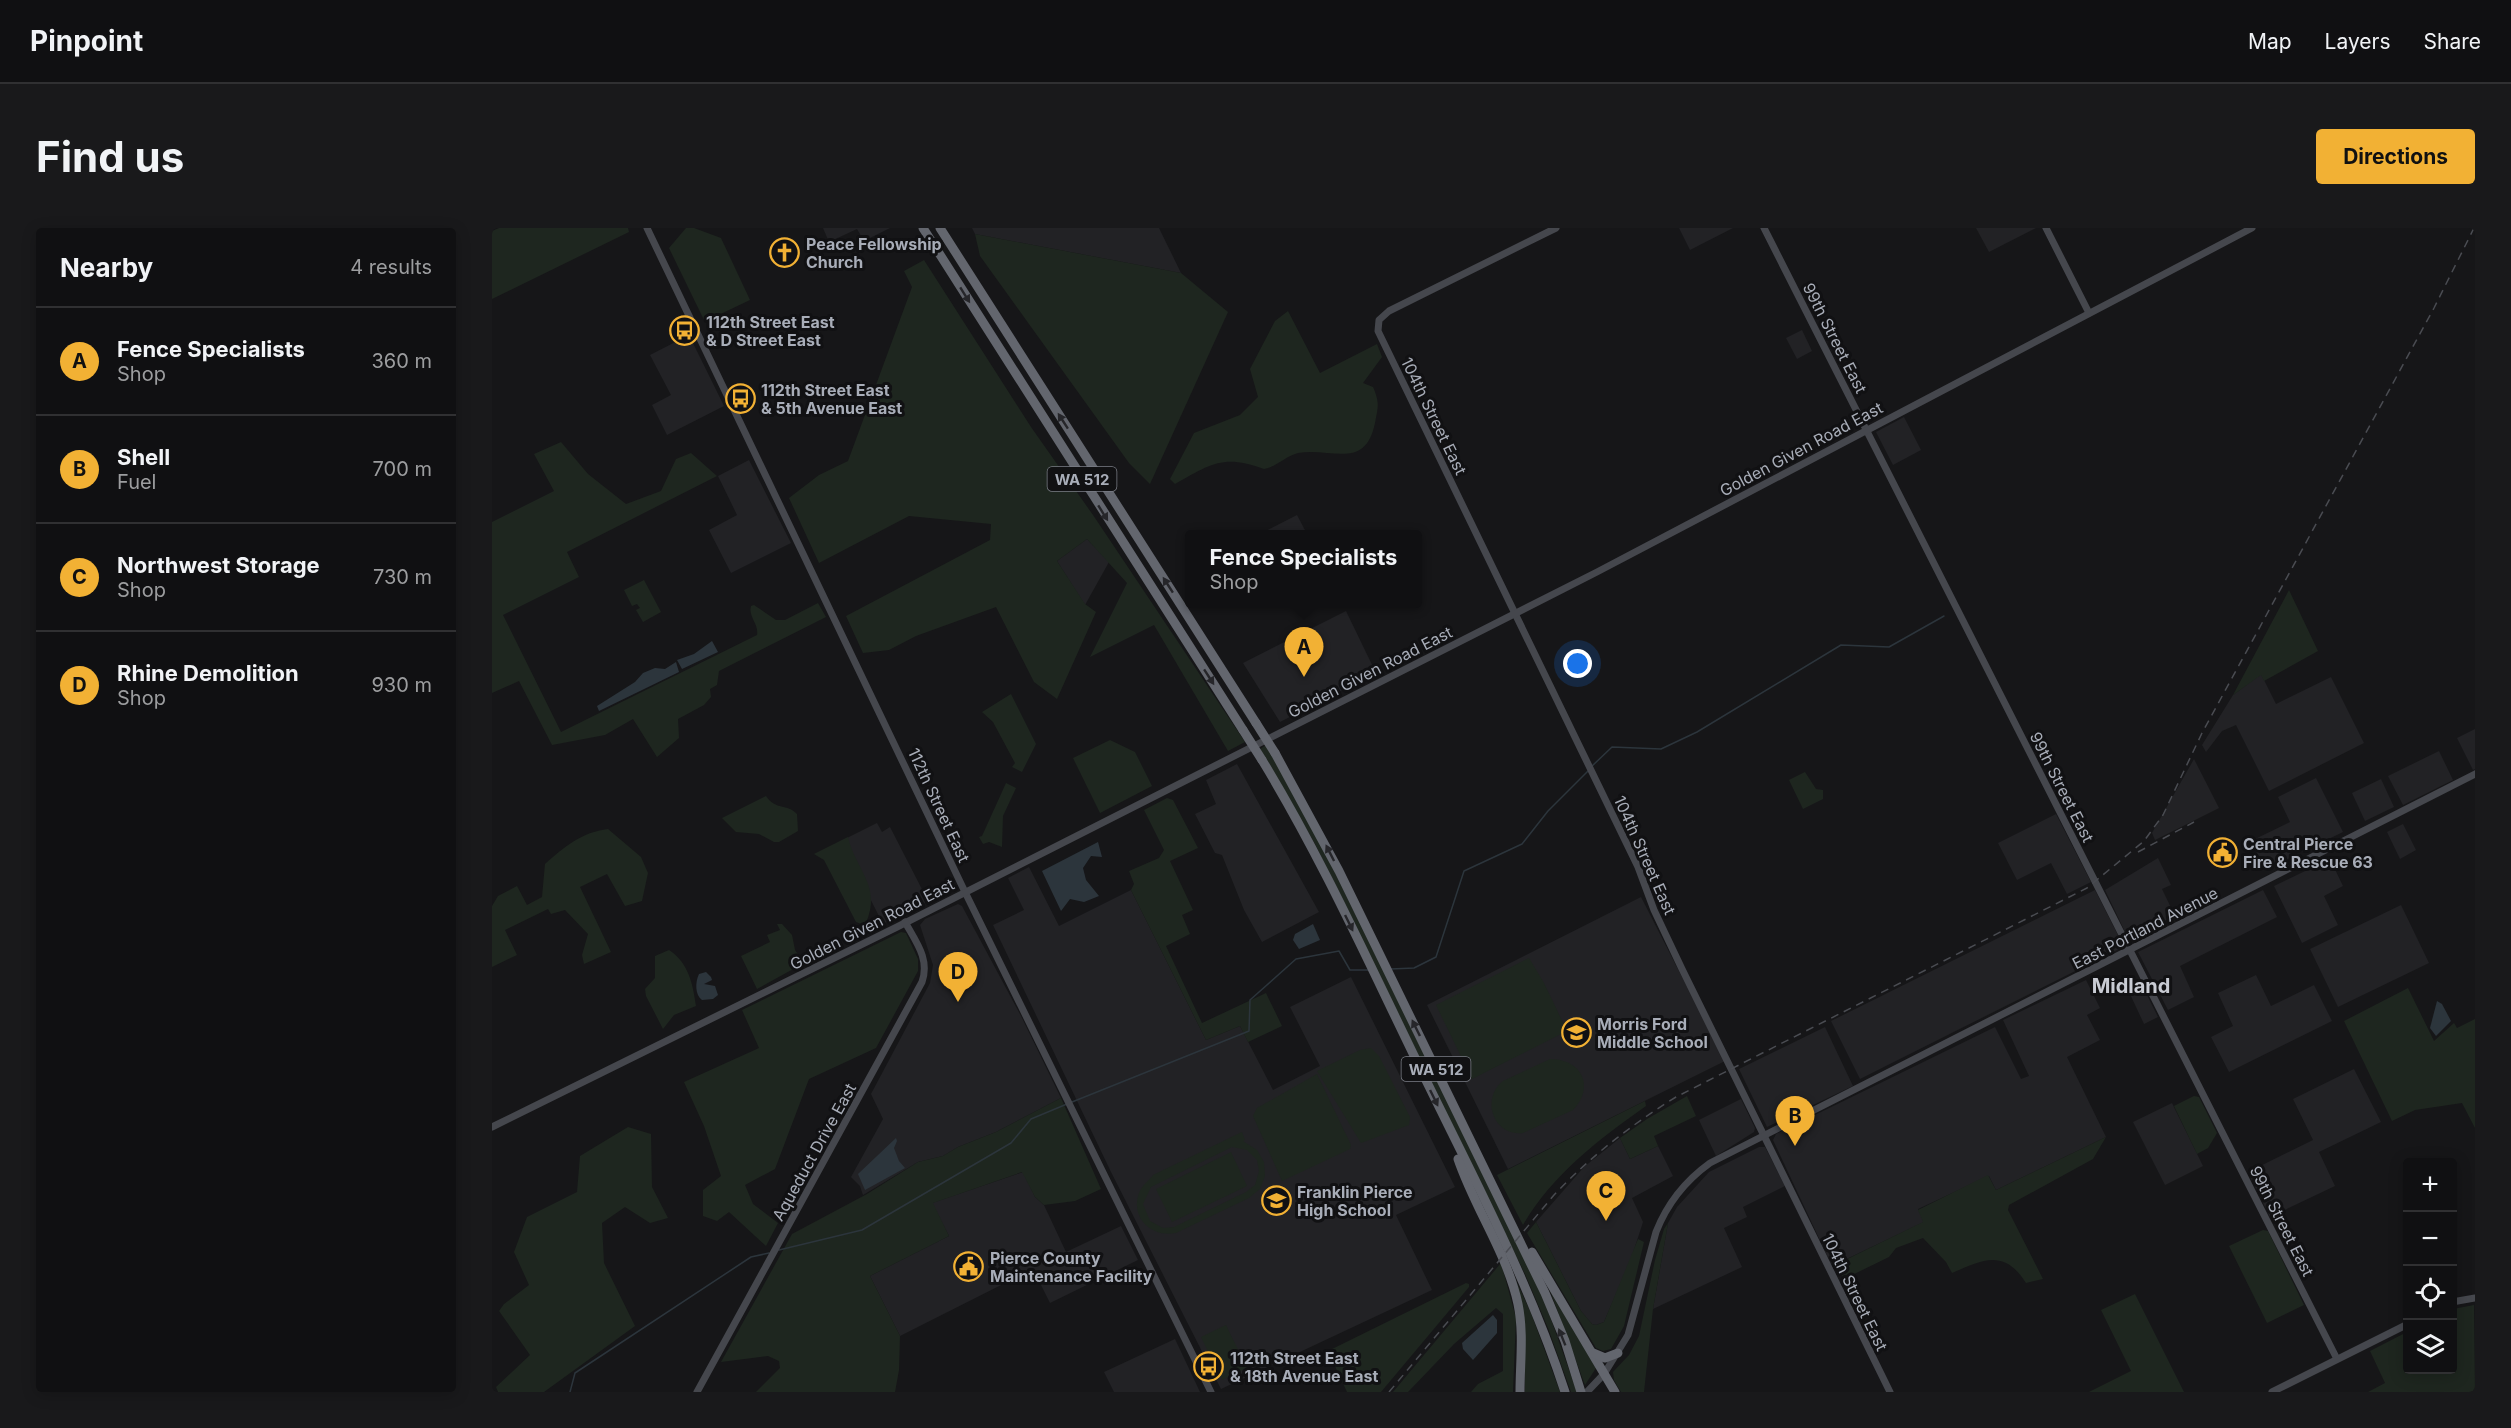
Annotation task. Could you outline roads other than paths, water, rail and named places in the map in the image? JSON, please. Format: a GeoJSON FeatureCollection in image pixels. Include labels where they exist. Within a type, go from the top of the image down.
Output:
{"type":"FeatureCollection","features":[{"type":"Feature","properties":{"kind":"highway","name":"WA 512"},"geometry":{"type":"LineString","coordinates":[[923,228],[1291,809],[1448,1125],[1538,1314],[1566,1392]]}},
{"type":"Feature","properties":{"kind":"highway","name":"WA 512"},"geometry":{"type":"LineString","coordinates":[[939,228],[1275,753],[1314,821],[1545,1293],[1581,1392]]}},
{"type":"Feature","properties":{"kind":"highway"},"geometry":{"type":"LineString","coordinates":[[1461,1119],[1485,1159],[1536,1260],[1615,1392]]}},
{"type":"Feature","properties":{"kind":"highway"},"geometry":{"type":"LineString","coordinates":[[1448,1125],[1462,1171],[1505,1264],[1518,1303],[1521,1328],[1520,1392]]}},
{"type":"Feature","properties":{"kind":"highway"},"geometry":{"type":"LineString","coordinates":[[1588,1347],[1602,1359],[1618,1353]]}},
{"type":"Feature","properties":{"kind":"street","name":"112th Street East"},"geometry":{"type":"LineString","coordinates":[[647,228],[965,892],[1211,1392]]}},
{"type":"Feature","properties":{"kind":"street","name":"104th Street East"},"geometry":{"type":"LineString","coordinates":[[1556,228],[1389,312],[1379,320],[1377,327],[1638,867],[1673,949],[1763,1136],[1890,1392]]}},
{"type":"Feature","properties":{"kind":"street","name":"99th Street East"},"geometry":{"type":"LineString","coordinates":[[1764,228],[2337,1359]]}},
{"type":"Feature","properties":{"kind":"street"},"geometry":{"type":"LineString","coordinates":[[2046,228],[2089,313]]}},
{"type":"Feature","properties":{"kind":"street","name":"Golden Given Road East"},"geometry":{"type":"LineString","coordinates":[[492,1126],[965,892],[1515,613],[2253,228]]}},
{"type":"Feature","properties":{"kind":"street","name":"East Portland Avenue"},"geometry":{"type":"LineString","coordinates":[[1587,1392],[1604,1374],[1628,1335],[1656,1232],[1668,1208],[1679,1191],[1702,1169],[2475,774]]}},
{"type":"Feature","properties":{"kind":"street","name":"Aqueduct Drive East"},"geometry":{"type":"LineString","coordinates":[[697,1392],[922,982],[925,973],[924,959],[905,922]]}},
{"type":"Feature","properties":{"kind":"street"},"geometry":{"type":"LineString","coordinates":[[2457,1301],[2475,1298]]}},
{"type":"Feature","properties":{"kind":"street"},"geometry":{"type":"LineString","coordinates":[[2272,1392],[2403,1326]]}},
{"type":"Feature","properties":{"kind":"waterway"},"geometry":{"type":"LineString","coordinates":[[1591,767],[1612,747],[1661,749],[1697,732],[1841,645],[1889,647],[1944,616]]}},
{"type":"Feature","properties":{"kind":"waterway"},"geometry":{"type":"LineString","coordinates":[[1391,969],[1414,968],[1436,957],[1464,871],[1522,844],[1548,811],[1588,771]]}},
{"type":"Feature","properties":{"kind":"waterway"},"geometry":{"type":"LineString","coordinates":[[1072,1102],[1249,1031],[1250,1000],[1296,959],[1339,951],[1350,970],[1368,970]]}},
{"type":"Feature","properties":{"kind":"waterway"},"geometry":{"type":"LineString","coordinates":[[779,1250],[862,1230],[1011,1143],[1031,1119],[1067,1104]]}},
{"type":"Feature","properties":{"kind":"waterway"},"geometry":{"type":"LineString","coordinates":[[570,1392],[575,1373],[751,1257],[769,1253]]}},
{"type":"Feature","properties":{"kind":"railway"},"geometry":{"type":"LineString","coordinates":[[1389,1392],[1554,1195],[1582,1167],[1627,1130],[1676,1097],[2087,888],[2144,841],[2163,815],[2202,733],[2434,308],[2474,228]]}},
{"type":"Feature","properties":{"kind":"railway"},"geometry":{"type":"LineString","coordinates":[[2138,852],[2194,822]]}},
{"type":"Feature","properties":{"kind":"place","name":"Peace Fellowship Church"},"geometry":{"type":"Point","coordinates":[785,253]}},
{"type":"Feature","properties":{"kind":"place","name":"112th Street East & D Street East"},"geometry":{"type":"Point","coordinates":[685,331]}},
{"type":"Feature","properties":{"kind":"place","name":"112th Street East & 5th Avenue East"},"geometry":{"type":"Point","coordinates":[740,399]}},
{"type":"Feature","properties":{"kind":"place","name":"Fence Specialists"},"geometry":{"type":"Point","coordinates":[1304,677]}},
{"type":"Feature","properties":{"kind":"place","name":"Central Pierce Fire & Rescue 63"},"geometry":{"type":"Point","coordinates":[2222,853]}},
{"type":"Feature","properties":{"kind":"place","name":"Rhine Demolition"},"geometry":{"type":"Point","coordinates":[958,1002]}},
{"type":"Feature","properties":{"kind":"place","name":"Morris Ford Middle School"},"geometry":{"type":"Point","coordinates":[1576,1033]}},
{"type":"Feature","properties":{"kind":"place","name":"Shell"},"geometry":{"type":"Point","coordinates":[1795,1146]}},
{"type":"Feature","properties":{"kind":"place","name":"Franklin Pierce High School"},"geometry":{"type":"Point","coordinates":[1276,1201]}},
{"type":"Feature","properties":{"kind":"place","name":"Northwest Storage"},"geometry":{"type":"Point","coordinates":[1606,1221]}},
{"type":"Feature","properties":{"kind":"place","name":"Pierce County Maintenance Facility"},"geometry":{"type":"Point","coordinates":[969,1267]}},
{"type":"Feature","properties":{"kind":"place","name":"112th Street East & 18th Avenue East"},"geometry":{"type":"Point","coordinates":[1209,1367]}},
{"type":"Feature","properties":{"kind":"district","name":"Midland"},"geometry":{"type":"Point","coordinates":[2131,986]}}]}
